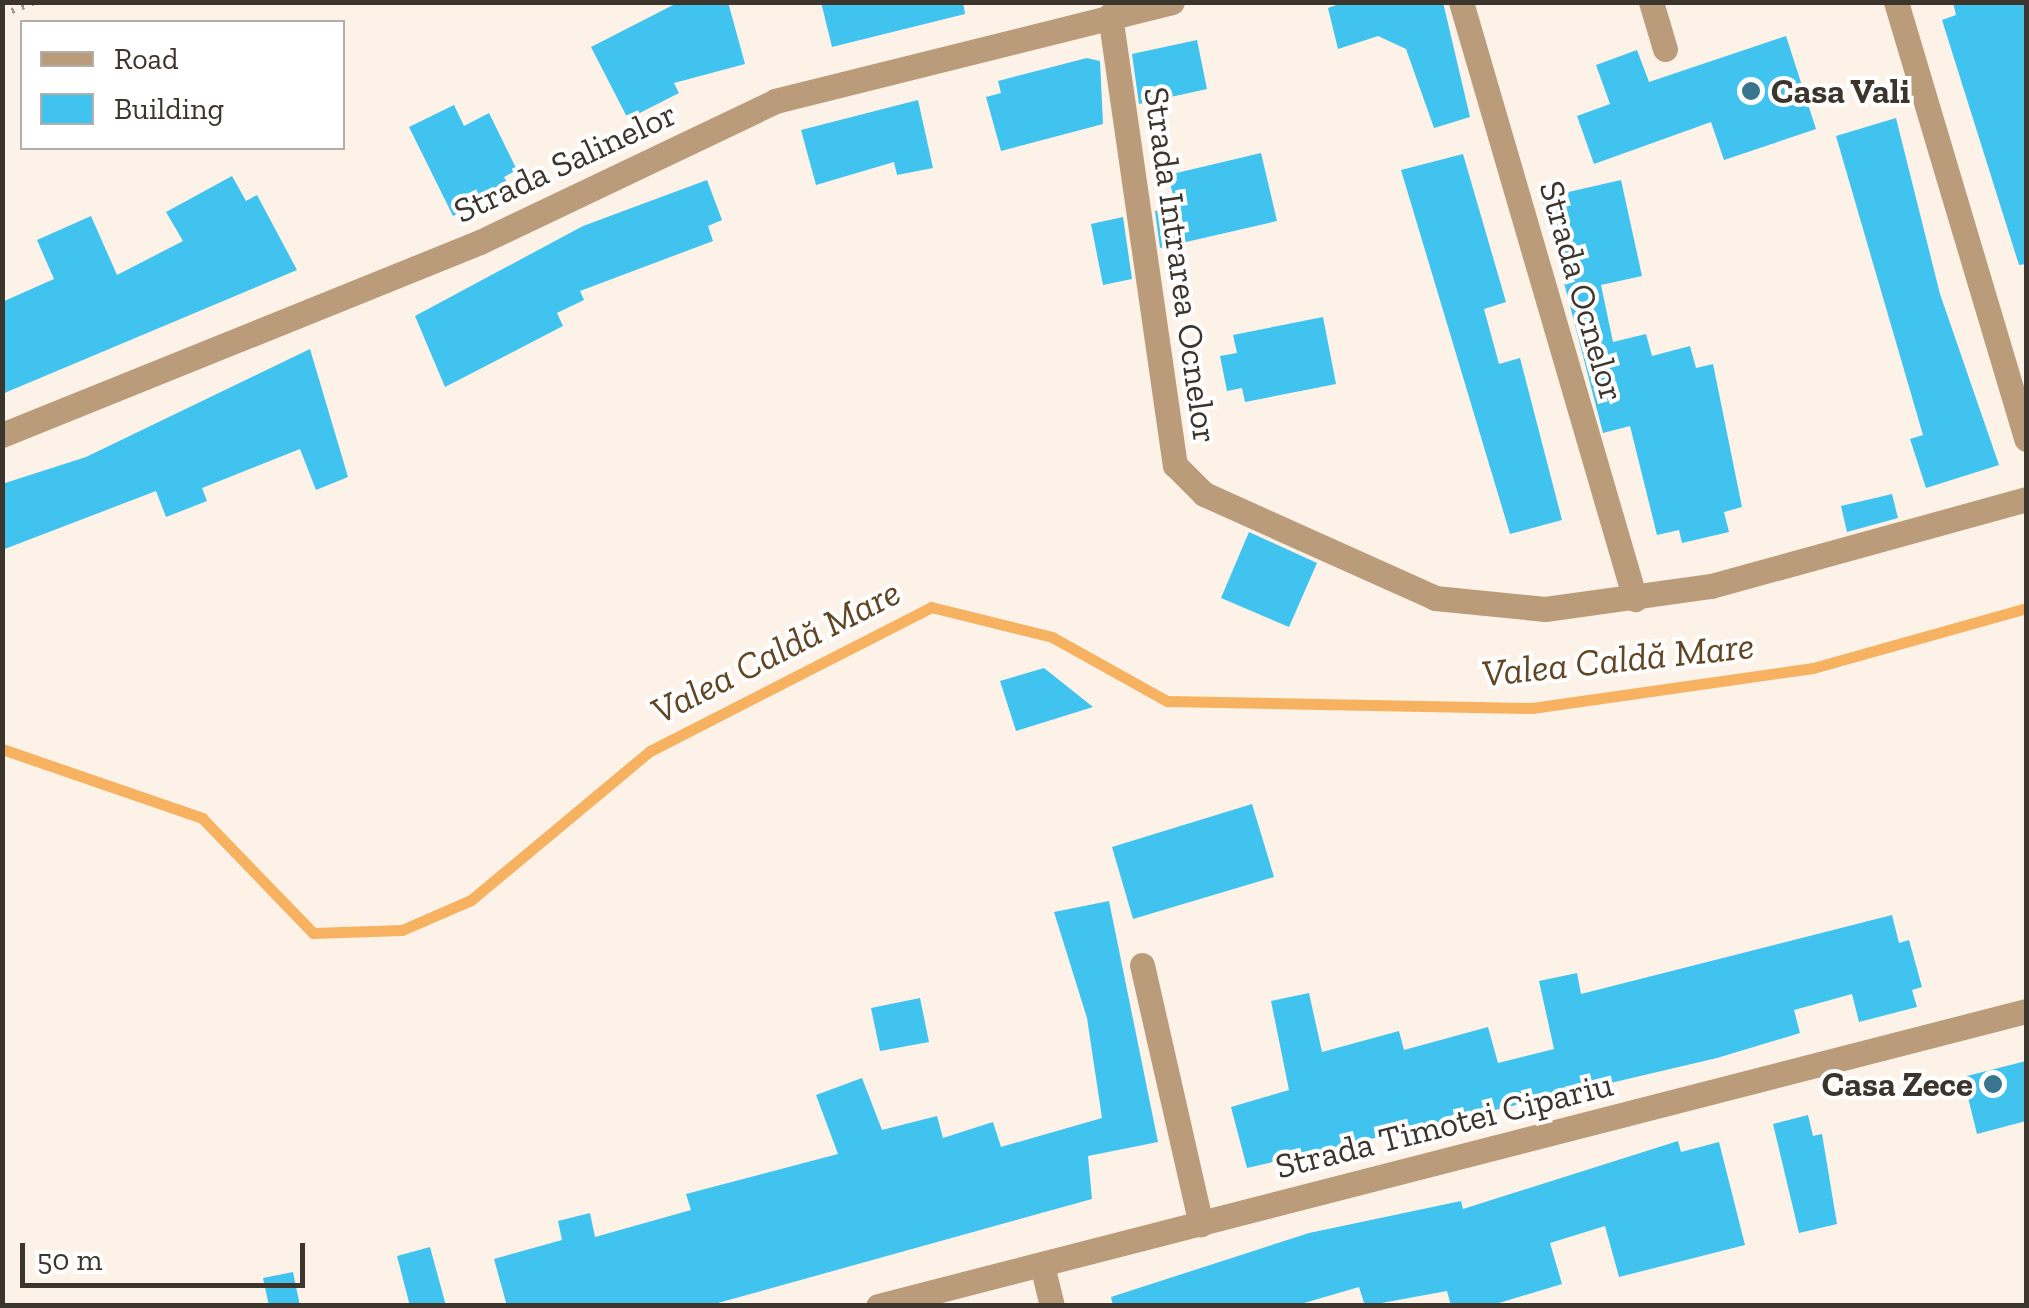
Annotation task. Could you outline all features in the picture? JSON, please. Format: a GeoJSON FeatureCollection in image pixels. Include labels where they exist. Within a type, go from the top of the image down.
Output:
{"type":"FeatureCollection","features":[{"type":"Feature","properties":{"kind":"street","name":"Strada Salinelor"},"geometry":{"type":"LineString","coordinates":[[2,434],[480,242],[775,101],[1172,2]]}},
{"type":"Feature","properties":{"kind":"street","name":"Strada Ocnelor"},"geometry":{"type":"LineString","coordinates":[[1461,2],[1636,599]]}},
{"type":"Feature","properties":{"kind":"street"},"geometry":{"type":"LineString","coordinates":[[1651,2],[1665,49]]}},
{"type":"Feature","properties":{"kind":"street"},"geometry":{"type":"LineString","coordinates":[[1896,2],[2026,439]]}},
{"type":"Feature","properties":{"kind":"street","name":"Strada Intrarea Ocnelor"},"geometry":{"type":"LineString","coordinates":[[1110,16],[1174,465],[1204,494],[1435,598],[1545,609],[1636,599],[2026,499]]}},
{"type":"Feature","properties":{"kind":"street"},"geometry":{"type":"LineString","coordinates":[[1142,965],[1201,1224]]}},
{"type":"Feature","properties":{"kind":"street","name":"Strada Timotei Cipariu"},"geometry":{"type":"LineString","coordinates":[[878,1306],[2026,1011]]}},
{"type":"Feature","properties":{"kind":"street"},"geometry":{"type":"LineString","coordinates":[[1042,1265],[1052,1306]]}},
{"type":"Feature","properties":{"kind":"path"},"geometry":{"type":"LineString","coordinates":[[2,16],[35,2]]}},
{"type":"Feature","properties":{"kind":"building"},"geometry":{"type":"Polygon","coordinates":[[[679,2],[728,2],[745,64],[674,83],[679,93],[628,119],[591,47],[679,2]]]}},
{"type":"Feature","properties":{"kind":"building"},"geometry":{"type":"Polygon","coordinates":[[[821,2],[963,2],[965,14],[832,47],[821,2]]]}},
{"type":"Feature","properties":{"kind":"building"},"geometry":{"type":"Polygon","coordinates":[[[1345,2],[1443,2],[1470,117],[1434,128],[1406,49],[1378,36],[1338,49],[1328,8],[1345,2]]]}},
{"type":"Feature","properties":{"kind":"building"},"geometry":{"type":"Polygon","coordinates":[[[1953,2],[2026,2],[2026,264],[2019,265],[1942,20],[1956,15],[1953,2]]]}},
{"type":"Feature","properties":{"kind":"building"},"geometry":{"type":"Polygon","coordinates":[[[1786,36],[1816,129],[1724,160],[1711,122],[1594,164],[1577,116],[1610,104],[1596,65],[1637,50],[1649,82],[1786,36]]]}},
{"type":"Feature","properties":{"kind":"building"},"geometry":{"type":"Polygon","coordinates":[[[1197,40],[1207,89],[1139,104],[1132,54],[1197,40]]]}},
{"type":"Feature","properties":{"kind":"building"},"geometry":{"type":"Polygon","coordinates":[[[1087,58],[1100,61],[1103,124],[1001,151],[986,97],[1001,93],[998,81],[1087,58]]]}},
{"type":"Feature","properties":{"kind":"building"},"geometry":{"type":"Polygon","coordinates":[[[918,100],[933,168],[897,175],[894,162],[816,185],[801,130],[918,100]]]}},
{"type":"Feature","properties":{"kind":"building"},"geometry":{"type":"Polygon","coordinates":[[[454,105],[464,126],[489,113],[517,170],[504,177],[510,188],[453,216],[409,127],[454,105]]]}},
{"type":"Feature","properties":{"kind":"building"},"geometry":{"type":"Polygon","coordinates":[[[1896,118],[1940,294],[1999,465],[1926,488],[1910,439],[1923,435],[1836,136],[1896,118]]]}},
{"type":"Feature","properties":{"kind":"building"},"geometry":{"type":"Polygon","coordinates":[[[1261,153],[1277,221],[1160,248],[1155,211],[1176,207],[1168,175],[1261,153]]]}},
{"type":"Feature","properties":{"kind":"building"},"geometry":{"type":"Polygon","coordinates":[[[1463,154],[1506,302],[1484,309],[1499,364],[1520,358],[1562,520],[1510,534],[1401,170],[1463,154]]]}},
{"type":"Feature","properties":{"kind":"building"},"geometry":{"type":"Polygon","coordinates":[[[232,176],[246,201],[257,195],[297,270],[2,394],[2,302],[54,279],[37,240],[91,216],[117,275],[183,241],[166,212],[232,176]]]}},
{"type":"Feature","properties":{"kind":"building"},"geometry":{"type":"Polygon","coordinates":[[[707,180],[722,220],[708,226],[713,241],[580,291],[584,300],[557,313],[563,326],[445,387],[415,316],[583,226],[707,180]]]}},
{"type":"Feature","properties":{"kind":"building"},"geometry":{"type":"Polygon","coordinates":[[[1621,180],[1642,276],[1601,285],[1613,342],[1646,334],[1652,356],[1690,346],[1696,368],[1713,364],[1742,507],[1724,512],[1729,532],[1682,543],[1679,530],[1657,535],[1630,426],[1603,433],[1542,198],[1621,180]]]}},
{"type":"Feature","properties":{"kind":"building"},"geometry":{"type":"Polygon","coordinates":[[[1123,217],[1132,279],[1103,285],[1091,224],[1123,217]]]}},
{"type":"Feature","properties":{"kind":"building"},"geometry":{"type":"Polygon","coordinates":[[[1323,317],[1336,384],[1245,402],[1242,388],[1227,391],[1220,356],[1237,353],[1233,335],[1323,317]]]}},
{"type":"Feature","properties":{"kind":"building"},"geometry":{"type":"Polygon","coordinates":[[[310,349],[348,477],[316,490],[300,449],[202,488],[207,501],[166,517],[156,491],[2,550],[2,484],[86,457],[310,349]]]}},
{"type":"Feature","properties":{"kind":"building"},"geometry":{"type":"Polygon","coordinates":[[[1892,494],[1898,518],[1847,532],[1841,506],[1892,494]]]}},
{"type":"Feature","properties":{"kind":"building"},"geometry":{"type":"Polygon","coordinates":[[[1249,532],[1317,563],[1289,627],[1221,598],[1249,532]]]}},
{"type":"Feature","properties":{"kind":"building"},"geometry":{"type":"Polygon","coordinates":[[[1044,668],[1093,707],[1016,731],[1000,681],[1044,668]]]}},
{"type":"Feature","properties":{"kind":"building"},"geometry":{"type":"Polygon","coordinates":[[[1252,804],[1274,877],[1133,919],[1112,847],[1252,804]]]}},
{"type":"Feature","properties":{"kind":"building"},"geometry":{"type":"Polygon","coordinates":[[[1109,901],[1158,1142],[1088,1156],[1092,1199],[707,1306],[507,1306],[494,1259],[562,1240],[558,1221],[590,1213],[595,1237],[691,1210],[686,1194],[838,1154],[816,1095],[862,1078],[882,1130],[937,1116],[943,1138],[993,1122],[1001,1147],[1102,1118],[1087,1018],[1054,912],[1109,901]]]}},
{"type":"Feature","properties":{"kind":"building"},"geometry":{"type":"Polygon","coordinates":[[[1892,915],[1899,943],[1909,940],[1922,987],[1912,990],[1917,1007],[1859,1022],[1852,994],[1794,1010],[1800,1033],[1717,1058],[1247,1168],[1231,1107],[1289,1090],[1271,1001],[1309,993],[1322,1052],[1399,1031],[1404,1050],[1488,1027],[1498,1063],[1554,1049],[1539,981],[1577,973],[1581,994],[1892,915]]]}},
{"type":"Feature","properties":{"kind":"building"},"geometry":{"type":"Polygon","coordinates":[[[920,998],[929,1042],[880,1051],[871,1008],[920,998]]]}},
{"type":"Feature","properties":{"kind":"building"},"geometry":{"type":"Polygon","coordinates":[[[2026,1061],[2026,1121],[1977,1134],[1963,1077],[2026,1061]]]}},
{"type":"Feature","properties":{"kind":"building"},"geometry":{"type":"Polygon","coordinates":[[[1808,1115],[1813,1136],[1822,1134],[1837,1224],[1799,1233],[1773,1124],[1808,1115]]]}},
{"type":"Feature","properties":{"kind":"building"},"geometry":{"type":"Polygon","coordinates":[[[1678,1141],[1681,1152],[1719,1142],[1745,1245],[1619,1277],[1605,1226],[1550,1243],[1562,1284],[1489,1306],[1451,1306],[1447,1291],[1365,1306],[1359,1287],[1294,1306],[1113,1306],[1111,1297],[1309,1233],[1461,1201],[1463,1209],[1678,1141]]]}},
{"type":"Feature","properties":{"kind":"building"},"geometry":{"type":"Polygon","coordinates":[[[430,1247],[446,1306],[410,1306],[397,1256],[430,1247]]]}},
{"type":"Feature","properties":{"kind":"building"},"geometry":{"type":"Polygon","coordinates":[[[293,1272],[300,1306],[269,1306],[263,1278],[293,1272]]]}},
{"type":"Feature","properties":{"kind":"waterway","name":"Valea Caldă Mare"},"geometry":{"type":"LineString","coordinates":[[2,749],[202,818],[313,933],[402,930],[471,900],[650,751],[931,607],[1052,637],[1167,701],[1532,708],[1813,668],[2026,608]]}},
{"type":"Feature","properties":{"kind":"place","name":"Casa Vali"},"geometry":{"type":"Point","coordinates":[1751,91]}},
{"type":"Feature","properties":{"kind":"place","name":"Casa Zece"},"geometry":{"type":"Point","coordinates":[1993,1084]}}]}
